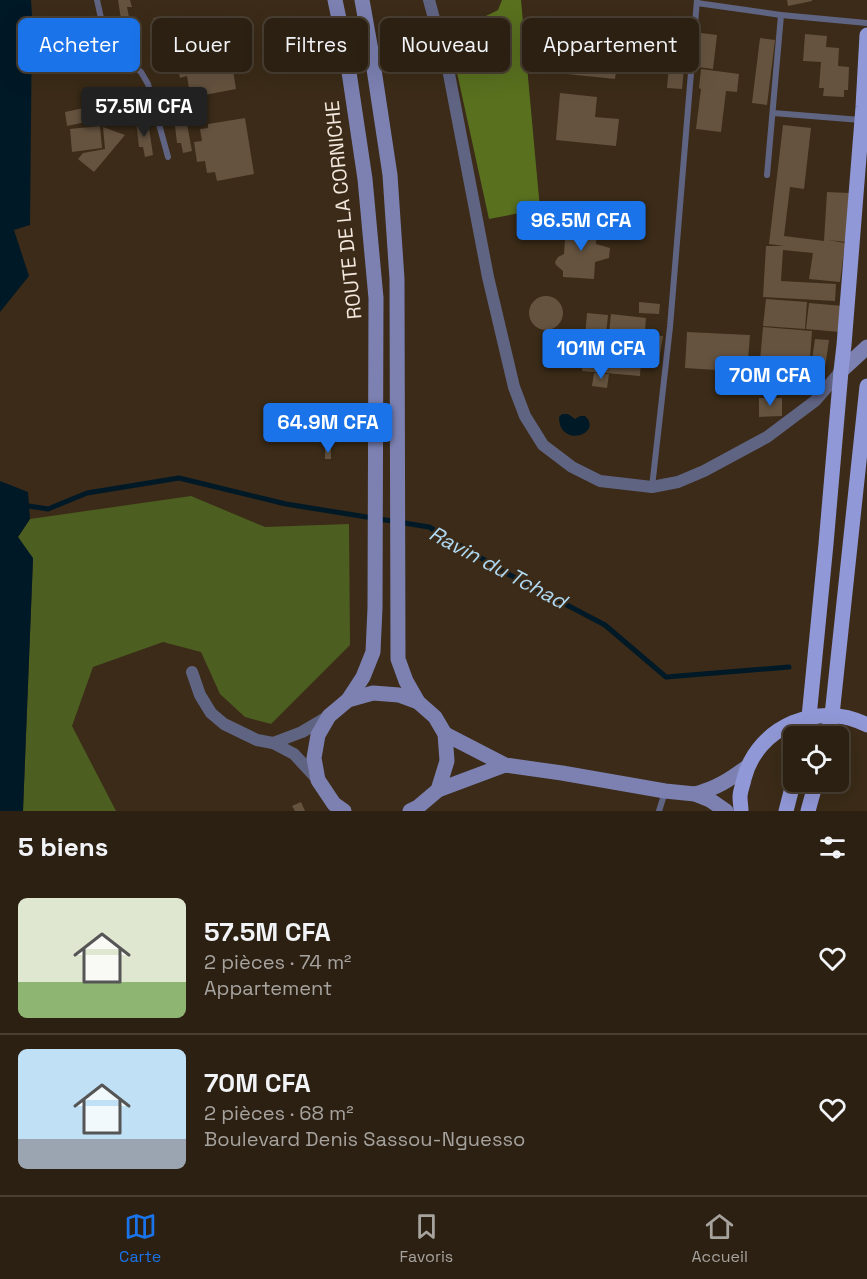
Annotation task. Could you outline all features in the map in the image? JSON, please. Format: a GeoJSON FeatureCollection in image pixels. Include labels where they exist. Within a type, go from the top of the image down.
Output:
{"type":"FeatureCollection","features":[{"type":"Feature","properties":{"kind":"main road","name":"ROUTE DE LA CORNICHE"},"geometry":{"type":"LineString","coordinates":[[335,0],[346,52],[365,179],[376,298],[373,652],[363,677],[348,700]]}},
{"type":"Feature","properties":{"kind":"main road"},"geometry":{"type":"LineString","coordinates":[[362,0],[390,175],[397,279],[398,659],[406,681],[418,702],[435,717],[445,734],[447,761],[438,790]]}},
{"type":"Feature","properties":{"kind":"main road"},"geometry":{"type":"LineString","coordinates":[[807,726],[850,278],[867,35]]}},
{"type":"Feature","properties":{"kind":"main road"},"geometry":{"type":"LineString","coordinates":[[841,371],[867,347]]}},
{"type":"Feature","properties":{"kind":"main road"},"geometry":{"type":"LineString","coordinates":[[829,726],[867,386]]}},
{"type":"Feature","properties":{"kind":"main road"},"geometry":{"type":"LineString","coordinates":[[338,809],[318,780],[314,758],[318,735],[329,716],[348,700],[373,693],[399,695],[418,702]]}},
{"type":"Feature","properties":{"kind":"main road"},"geometry":{"type":"LineString","coordinates":[[741,811],[740,796],[747,767],[762,744],[783,726],[809,717],[832,715],[857,720],[867,725]]}},
{"type":"Feature","properties":{"kind":"main road"},"geometry":{"type":"LineString","coordinates":[[445,734],[505,765],[695,794],[710,800],[726,811]]}},
{"type":"Feature","properties":{"kind":"main road"},"geometry":{"type":"LineString","coordinates":[[410,811],[438,790],[505,765]]}},
{"type":"Feature","properties":{"kind":"main road"},"geometry":{"type":"LineString","coordinates":[[695,794],[726,782],[747,767]]}},
{"type":"Feature","properties":{"kind":"main road"},"geometry":{"type":"LineString","coordinates":[[786,811],[791,792]]}},
{"type":"Feature","properties":{"kind":"main road"},"geometry":{"type":"LineString","coordinates":[[808,811],[813,792]]}},
{"type":"Feature","properties":{"kind":"street"},"geometry":{"type":"LineString","coordinates":[[429,0],[449,74],[488,277],[514,387],[525,416],[543,445],[572,467],[600,481],[652,487],[678,482],[704,471],[767,436],[815,401],[841,371]]}},
{"type":"Feature","properties":{"kind":"street"},"geometry":{"type":"LineString","coordinates":[[192,672],[200,695],[211,712],[224,724],[257,740],[273,743],[294,754],[318,780]]}},
{"type":"Feature","properties":{"kind":"street"},"geometry":{"type":"LineString","coordinates":[[273,743],[302,732],[329,716]]}},
{"type":"Feature","properties":{"kind":"lane"},"geometry":{"type":"LineString","coordinates":[[97,0],[109,44],[146,78],[168,157]]}},
{"type":"Feature","properties":{"kind":"lane"},"geometry":{"type":"LineString","coordinates":[[652,487],[670,327],[697,2],[782,15],[867,23]]}},
{"type":"Feature","properties":{"kind":"lane"},"geometry":{"type":"LineString","coordinates":[[767,175],[782,15]]}},
{"type":"Feature","properties":{"kind":"lane"},"geometry":{"type":"LineString","coordinates":[[773,112],[862,120]]}},
{"type":"Feature","properties":{"kind":"lane"},"geometry":{"type":"LineString","coordinates":[[659,811],[665,790]]}},
{"type":"Feature","properties":{"kind":"green space"},"geometry":{"type":"Polygon","coordinates":[[[502,0],[521,0],[522,72],[528,72],[540,209],[489,219],[457,72],[510,72],[510,18],[482,18],[498,10],[502,0]]]}},
{"type":"Feature","properties":{"kind":"green space"},"geometry":{"type":"Polygon","coordinates":[[[191,496],[265,527],[349,524],[350,645],[271,724],[245,717],[220,694],[201,652],[163,642],[93,667],[72,726],[116,811],[23,811],[33,559],[18,537],[30,519],[191,496]]]}},
{"type":"Feature","properties":{"kind":"water"},"geometry":{"type":"Polygon","coordinates":[[[0,0],[31,0],[32,18],[18,18],[18,72],[31,72],[30,225],[14,230],[29,276],[0,312],[0,0]]]}},
{"type":"Feature","properties":{"kind":"water"},"geometry":{"type":"Polygon","coordinates":[[[562,414],[568,414],[575,419],[585,416],[589,428],[585,433],[579,435],[566,433],[561,427],[559,417],[562,414]]]}},
{"type":"Feature","properties":{"kind":"water"},"geometry":{"type":"Polygon","coordinates":[[[0,481],[28,492],[30,519],[18,537],[33,558],[23,811],[0,811],[0,481]]]}},
{"type":"Feature","properties":{"kind":"building"},"geometry":{"type":"Polygon","coordinates":[[[118,0],[130,0],[132,7],[127,7],[129,17],[121,18],[118,0]]]}},
{"type":"Feature","properties":{"kind":"building"},"geometry":{"type":"Polygon","coordinates":[[[787,0],[812,0],[812,1],[788,6],[787,0]]]}},
{"type":"Feature","properties":{"kind":"building"},"geometry":{"type":"Polygon","coordinates":[[[701,33],[717,35],[713,69],[699,67],[701,33]]]}},
{"type":"Feature","properties":{"kind":"building"},"geometry":{"type":"Polygon","coordinates":[[[805,34],[827,36],[826,47],[839,48],[838,66],[849,67],[848,90],[844,90],[844,97],[823,96],[824,88],[819,88],[821,62],[803,61],[805,34]]]}},
{"type":"Feature","properties":{"kind":"building"},"geometry":{"type":"Polygon","coordinates":[[[760,38],[775,40],[767,105],[752,103],[760,38]]]}},
{"type":"Feature","properties":{"kind":"building"},"geometry":{"type":"Polygon","coordinates":[[[701,69],[739,74],[737,92],[726,91],[721,132],[696,129],[701,69]]]}},
{"type":"Feature","properties":{"kind":"building"},"geometry":{"type":"Polygon","coordinates":[[[179,72],[233,72],[236,89],[199,96],[198,87],[189,89],[187,76],[180,78],[179,72]]]}},
{"type":"Feature","properties":{"kind":"building"},"geometry":{"type":"Polygon","coordinates":[[[567,72],[616,72],[615,79],[567,74],[567,72]]]}},
{"type":"Feature","properties":{"kind":"building"},"geometry":{"type":"Polygon","coordinates":[[[668,72],[684,72],[682,89],[667,88],[668,72]]]}},
{"type":"Feature","properties":{"kind":"building"},"geometry":{"type":"Polygon","coordinates":[[[560,93],[597,97],[595,117],[619,119],[616,146],[556,140],[560,93]]]}},
{"type":"Feature","properties":{"kind":"building"},"geometry":{"type":"Polygon","coordinates":[[[98,105],[100,119],[67,126],[65,112],[98,105]]]}},
{"type":"Feature","properties":{"kind":"building"},"geometry":{"type":"Polygon","coordinates":[[[182,115],[184,124],[187,124],[192,151],[183,153],[181,143],[177,143],[174,117],[182,115]]]}},
{"type":"Feature","properties":{"kind":"building"},"geometry":{"type":"Polygon","coordinates":[[[245,118],[254,174],[217,181],[215,172],[207,173],[205,161],[197,162],[194,142],[202,141],[200,129],[208,128],[208,124],[245,118]]]}},
{"type":"Feature","properties":{"kind":"building"},"geometry":{"type":"Polygon","coordinates":[[[144,119],[146,128],[149,128],[153,155],[145,157],[143,147],[139,147],[136,121],[144,119]]]}},
{"type":"Feature","properties":{"kind":"building"},"geometry":{"type":"Polygon","coordinates":[[[783,125],[811,128],[804,189],[790,187],[784,236],[824,241],[827,192],[849,193],[846,242],[828,240],[845,243],[840,282],[809,279],[813,253],[783,250],[781,281],[836,284],[835,301],[763,297],[766,246],[784,246],[769,244],[783,125]]]}},
{"type":"Feature","properties":{"kind":"building"},"geometry":{"type":"Polygon","coordinates":[[[100,126],[102,148],[72,152],[70,129],[100,126]]]}},
{"type":"Feature","properties":{"kind":"building"},"geometry":{"type":"Polygon","coordinates":[[[103,127],[125,135],[94,172],[78,159],[83,153],[105,149],[103,127]]]}},
{"type":"Feature","properties":{"kind":"building"},"geometry":{"type":"Polygon","coordinates":[[[566,224],[597,226],[596,244],[610,248],[609,258],[595,262],[594,279],[563,277],[563,271],[556,265],[558,257],[564,254],[566,224]]]}},
{"type":"Feature","properties":{"kind":"building"},"geometry":{"type":"Polygon","coordinates":[[[546,296],[558,301],[563,313],[558,325],[546,330],[534,325],[529,313],[534,301],[546,296]]]}},
{"type":"Feature","properties":{"kind":"building"},"geometry":{"type":"Polygon","coordinates":[[[766,299],[807,302],[805,329],[763,326],[766,299]]]}},
{"type":"Feature","properties":{"kind":"building"},"geometry":{"type":"Polygon","coordinates":[[[639,302],[660,304],[659,314],[639,313],[639,302]]]}},
{"type":"Feature","properties":{"kind":"building"},"geometry":{"type":"Polygon","coordinates":[[[809,303],[843,306],[840,332],[806,329],[809,303]]]}},
{"type":"Feature","properties":{"kind":"building"},"geometry":{"type":"Polygon","coordinates":[[[587,313],[608,315],[605,346],[618,347],[617,358],[641,360],[640,376],[582,371],[587,313]]]}},
{"type":"Feature","properties":{"kind":"building"},"geometry":{"type":"Polygon","coordinates":[[[611,314],[646,318],[643,356],[620,353],[621,343],[608,342],[611,314]]]}},
{"type":"Feature","properties":{"kind":"building"},"geometry":{"type":"Polygon","coordinates":[[[763,327],[812,331],[810,359],[785,356],[784,364],[760,361],[763,327]]]}},
{"type":"Feature","properties":{"kind":"building"},"geometry":{"type":"Polygon","coordinates":[[[687,332],[750,335],[747,372],[685,368],[687,332]]]}},
{"type":"Feature","properties":{"kind":"building"},"geometry":{"type":"Polygon","coordinates":[[[650,335],[663,336],[659,360],[646,358],[650,335]]]}},
{"type":"Feature","properties":{"kind":"building"},"geometry":{"type":"Polygon","coordinates":[[[815,339],[829,340],[824,375],[810,373],[815,339]]]}},
{"type":"Feature","properties":{"kind":"building"},"geometry":{"type":"Polygon","coordinates":[[[766,364],[781,366],[780,375],[765,374],[766,364]]]}},
{"type":"Feature","properties":{"kind":"building"},"geometry":{"type":"Polygon","coordinates":[[[594,373],[609,374],[607,388],[592,386],[594,373]]]}},
{"type":"Feature","properties":{"kind":"building"},"geometry":{"type":"Polygon","coordinates":[[[759,398],[782,398],[782,416],[759,417],[759,398]]]}},
{"type":"Feature","properties":{"kind":"building"},"geometry":{"type":"Polygon","coordinates":[[[325,434],[331,434],[332,445],[326,445],[325,434]]]}},
{"type":"Feature","properties":{"kind":"building"},"geometry":{"type":"Polygon","coordinates":[[[325,449],[331,449],[331,459],[325,459],[325,449]]]}},
{"type":"Feature","properties":{"kind":"building"},"geometry":{"type":"Polygon","coordinates":[[[301,802],[305,811],[295,811],[292,806],[301,802]]]}},
{"type":"Feature","properties":{"kind":"waterway","name":"Ravin du Tchad"},"geometry":{"type":"LineString","coordinates":[[22,505],[48,509],[87,493],[179,478],[286,504],[429,527],[508,574],[605,625],[666,677],[789,667]]}}]}
